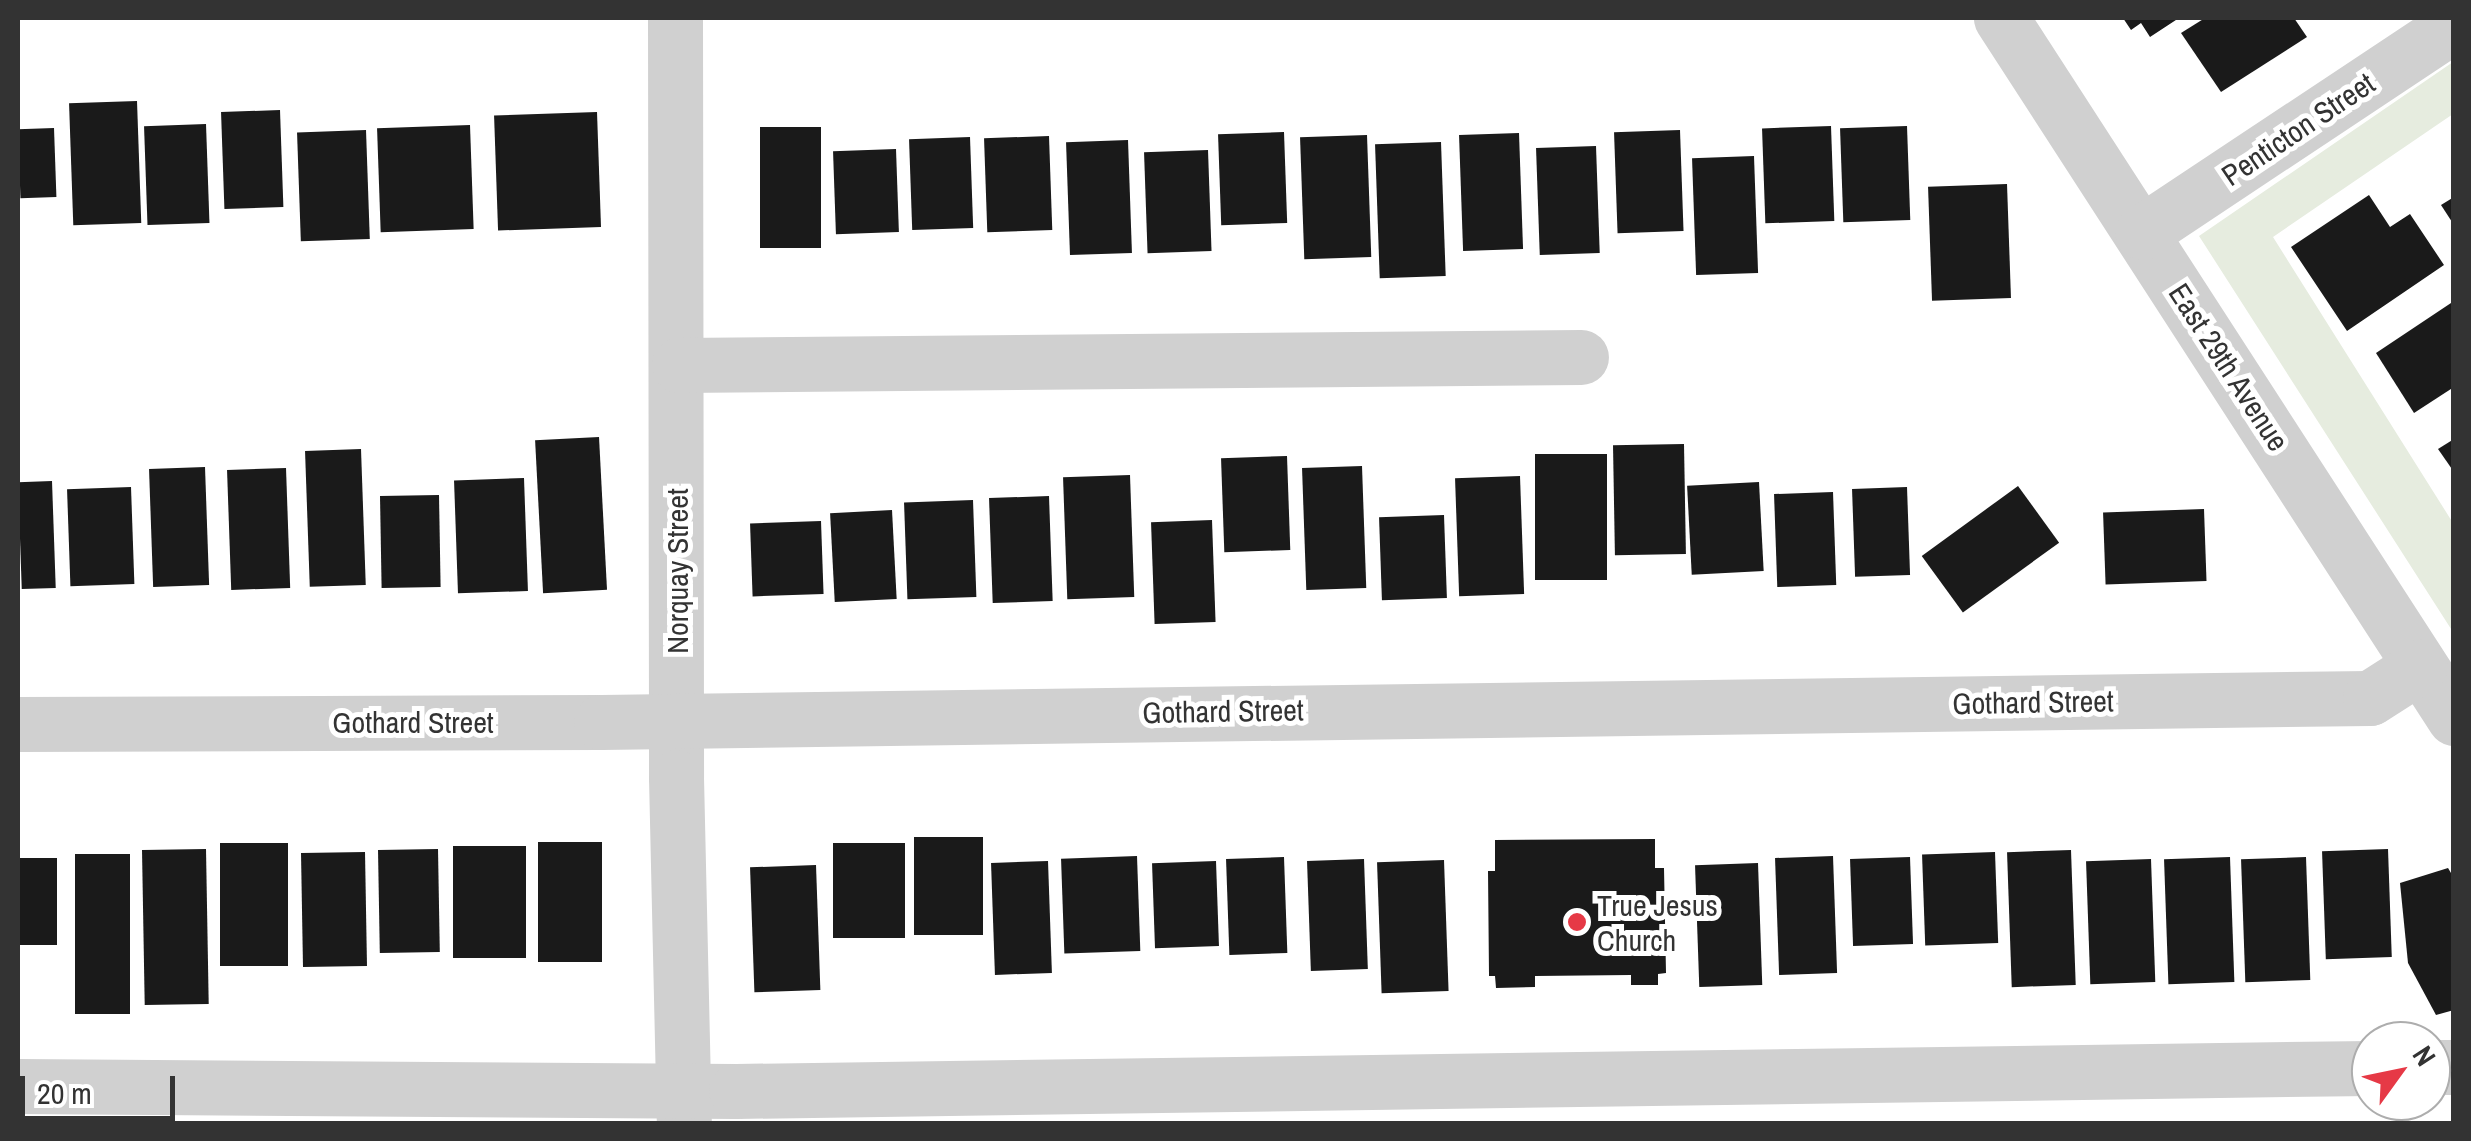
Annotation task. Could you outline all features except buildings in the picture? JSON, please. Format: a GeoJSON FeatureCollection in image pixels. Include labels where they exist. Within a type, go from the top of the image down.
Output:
{"type":"FeatureCollection","features":[{"type":"Feature","properties":{"kind":"street","name":"Norquay Street"},"geometry":{"type":"LineString","coordinates":[[675,18],[679,365],[676,720],[684,1108]]}},
{"type":"Feature","properties":{"kind":"street","name":"East 29th Avenue"},"geometry":{"type":"LineString","coordinates":[[2001,18],[2454,718]]}},
{"type":"Feature","properties":{"kind":"street","name":"Penticton Street"},"geometry":{"type":"LineString","coordinates":[[2142,232],[2443,34]]}},
{"type":"Feature","properties":{"kind":"street"},"geometry":{"type":"LineString","coordinates":[[679,365],[1581,357]]}},
{"type":"Feature","properties":{"kind":"street","name":"Gothard Street"},"geometry":{"type":"LineString","coordinates":[[18,724],[676,720],[2370,698],[2420,666]]}},
{"type":"Feature","properties":{"kind":"street"},"geometry":{"type":"LineString","coordinates":[[18,1086],[684,1108],[2351,1068]]}},
{"type":"Feature","properties":{"kind":"shaded area"},"geometry":{"type":"Polygon","coordinates":[[[2453,62],[2453,114],[2273,237],[2453,523],[2453,632],[2199,236],[2453,62]]]}},
{"type":"Feature","properties":{"kind":"place","name":"True Jesus Church"},"geometry":{"type":"Point","coordinates":[1577,922]}}]}
